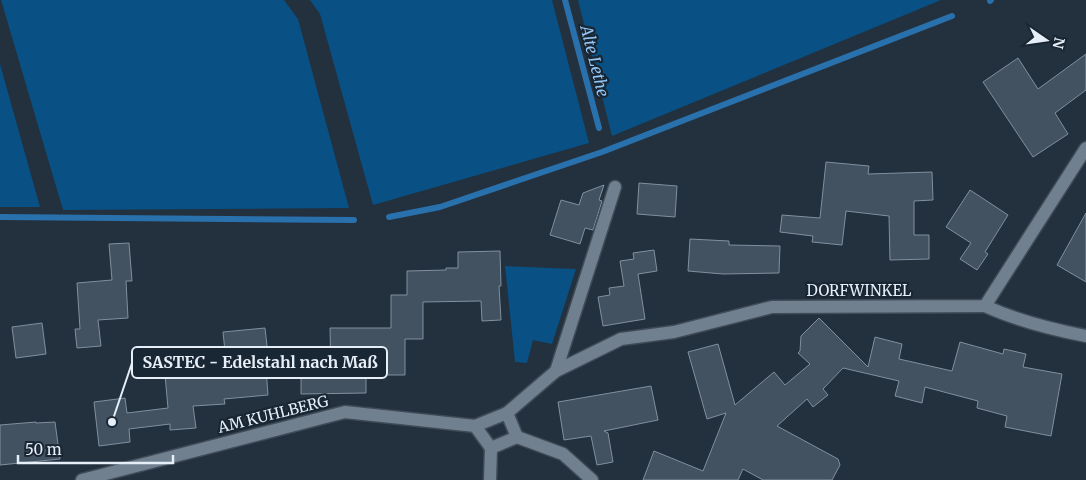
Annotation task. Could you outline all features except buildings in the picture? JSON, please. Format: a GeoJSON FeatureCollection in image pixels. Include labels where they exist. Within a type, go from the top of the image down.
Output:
{"type":"FeatureCollection","features":[{"type":"Feature","properties":{"kind":"street"},"geometry":{"type":"LineString","coordinates":[[1086,148],[985,306],[1036,326],[1086,336]]}},
{"type":"Feature","properties":{"kind":"street"},"geometry":{"type":"LineString","coordinates":[[556,371],[616,187]]}},
{"type":"Feature","properties":{"kind":"street","name":"DORFWINKEL"},"geometry":{"type":"LineString","coordinates":[[475,426],[507,413],[556,371],[621,339],[674,332],[772,307],[985,306]]}},
{"type":"Feature","properties":{"kind":"street","name":"AM KUHLBERG"},"geometry":{"type":"LineString","coordinates":[[82,480],[345,412],[475,426]]}},
{"type":"Feature","properties":{"kind":"street"},"geometry":{"type":"LineString","coordinates":[[507,413],[517,437]]}},
{"type":"Feature","properties":{"kind":"street"},"geometry":{"type":"LineString","coordinates":[[475,426],[491,448],[490,480]]}},
{"type":"Feature","properties":{"kind":"street"},"geometry":{"type":"LineString","coordinates":[[491,448],[517,437],[563,454],[592,480]]}},
{"type":"Feature","properties":{"kind":"shaded area"},"geometry":{"type":"Polygon","coordinates":[[[1,0],[284,0],[298,19],[349,208],[63,210],[1,0]]]}},
{"type":"Feature","properties":{"kind":"shaded area"},"geometry":{"type":"Polygon","coordinates":[[[310,0],[552,0],[589,143],[373,205],[320,14],[310,0]]]}},
{"type":"Feature","properties":{"kind":"shaded area"},"geometry":{"type":"Polygon","coordinates":[[[578,0],[941,0],[612,136],[578,0]]]}},
{"type":"Feature","properties":{"kind":"shaded area"},"geometry":{"type":"Polygon","coordinates":[[[0,64],[40,207],[0,207],[0,64]]]}},
{"type":"Feature","properties":{"kind":"shaded area"},"geometry":{"type":"Polygon","coordinates":[[[505,266],[576,269],[552,344],[533,340],[527,363],[515,362],[505,266]]]}},
{"type":"Feature","properties":{"kind":"waterway","name":"Alte Lethe"},"geometry":{"type":"LineString","coordinates":[[565,0],[599,128]]}},
{"type":"Feature","properties":{"kind":"waterway"},"geometry":{"type":"LineString","coordinates":[[389,217],[440,207],[602,152],[952,16]]}},
{"type":"Feature","properties":{"kind":"waterway"},"geometry":{"type":"LineString","coordinates":[[0,217],[354,220]]}},
{"type":"Feature","properties":{"kind":"place","name":"SASTEC - Edelstahl nach Maß"},"geometry":{"type":"Point","coordinates":[112,422]}}]}
